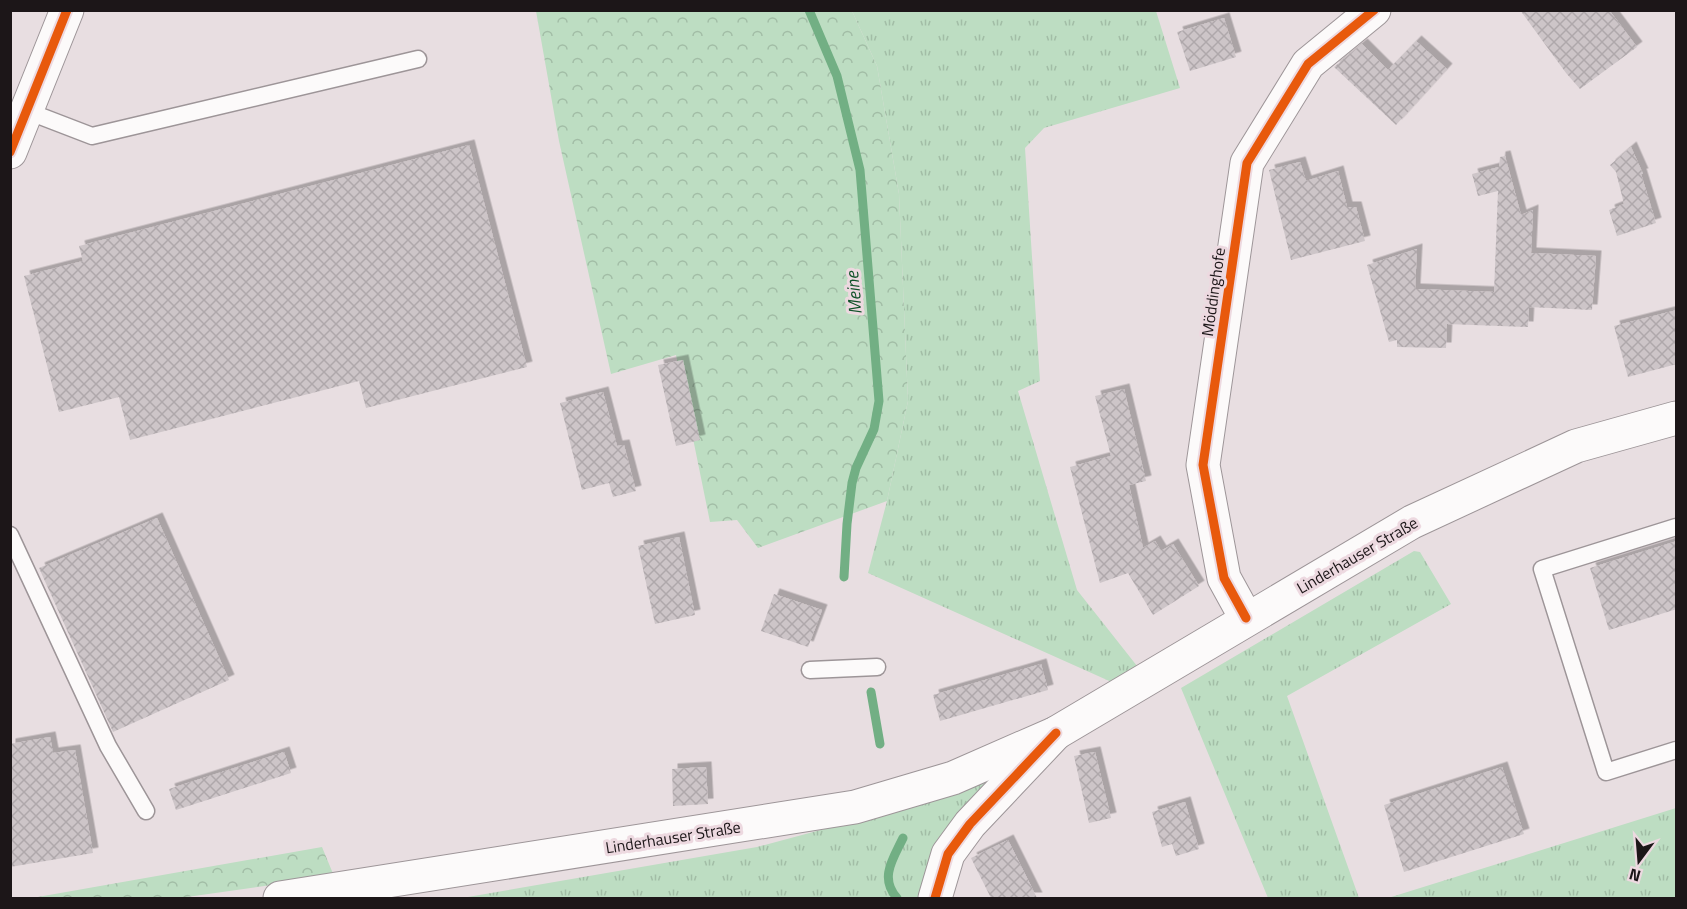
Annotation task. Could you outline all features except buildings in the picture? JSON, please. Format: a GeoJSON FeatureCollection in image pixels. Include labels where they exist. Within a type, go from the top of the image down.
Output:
{"type":"FeatureCollection","features":[{"type":"Feature","properties":{"kind":"main road"},"geometry":{"type":"LineString","coordinates":[[10,152],[67,10]]}},
{"type":"Feature","properties":{"kind":"main road","name":"Möddinghofe"},"geometry":{"type":"LineString","coordinates":[[1246,618],[1224,578],[1203,465],[1247,163],[1308,64],[1374,10]]}},
{"type":"Feature","properties":{"kind":"main road","name":"Linderhauser Straße"},"geometry":{"type":"LineString","coordinates":[[280,898],[855,807],[953,778],[1056,733],[1246,618],[1422,517],[1576,446],[1677,418]]}},
{"type":"Feature","properties":{"kind":"main road","name":"Linderhauser Straße"},"geometry":{"type":"LineString","coordinates":[[936,897],[948,854],[970,824],[1056,733]]}},
{"type":"Feature","properties":{"kind":"lane"},"geometry":{"type":"LineString","coordinates":[[27,111],[92,136],[418,59]]}},
{"type":"Feature","properties":{"kind":"lane"},"geometry":{"type":"LineString","coordinates":[[1677,527],[1542,569],[1606,772],[1677,750]]}},
{"type":"Feature","properties":{"kind":"lane"},"geometry":{"type":"LineString","coordinates":[[10,536],[108,746],[146,811]]}},
{"type":"Feature","properties":{"kind":"lane"},"geometry":{"type":"LineString","coordinates":[[810,670],[877,667]]}},
{"type":"Feature","properties":{"kind":"green space"},"geometry":{"type":"Polygon","coordinates":[[[536,11],[852,11],[877,66],[899,194],[908,401],[887,501],[758,548],[737,520],[710,522],[676,355],[611,374],[559,141],[536,11]]]}},
{"type":"Feature","properties":{"kind":"green space"},"geometry":{"type":"Polygon","coordinates":[[[852,11],[1156,11],[1180,88],[1044,128],[1025,148],[1040,381],[1018,391],[1077,590],[1141,671],[1116,684],[868,573],[887,501],[908,401],[899,194],[877,66],[852,11]]]}},
{"type":"Feature","properties":{"kind":"green space"},"geometry":{"type":"Polygon","coordinates":[[[1414,551],[1420,552],[1451,604],[1287,696],[1359,898],[1268,898],[1181,688],[1414,551]]]}},
{"type":"Feature","properties":{"kind":"green space"},"geometry":{"type":"Polygon","coordinates":[[[1015,767],[927,898],[462,898],[757,847],[865,818],[1015,767]]]}},
{"type":"Feature","properties":{"kind":"green space"},"geometry":{"type":"Polygon","coordinates":[[[1676,808],[1676,898],[1388,898],[1676,808]]]}},
{"type":"Feature","properties":{"kind":"green space"},"geometry":{"type":"Polygon","coordinates":[[[322,847],[334,876],[180,898],[32,898],[322,847]]]}},
{"type":"Feature","properties":{"kind":"waterway","name":"Meine"},"geometry":{"type":"LineString","coordinates":[[809,10],[837,76],[860,170],[879,401],[874,429],[856,468],[852,483],[844,577]]}},
{"type":"Feature","properties":{"kind":"waterway","name":"Meine"},"geometry":{"type":"LineString","coordinates":[[871,692],[880,744]]}},
{"type":"Feature","properties":{"kind":"waterway","name":"Meine"},"geometry":{"type":"LineString","coordinates":[[897,898],[892,891],[888,876],[903,838]]}},
{"type":"Feature","properties":{"kind":"cycle path"},"geometry":{"type":"LineString","coordinates":[[10,152],[67,10]]}},
{"type":"Feature","properties":{"kind":"cycle path"},"geometry":{"type":"LineString","coordinates":[[1246,618],[1224,578],[1203,465],[1247,163],[1308,64],[1374,10]]}},
{"type":"Feature","properties":{"kind":"cycle path"},"geometry":{"type":"LineString","coordinates":[[935,898],[948,854],[970,824],[1056,733]]}}]}
